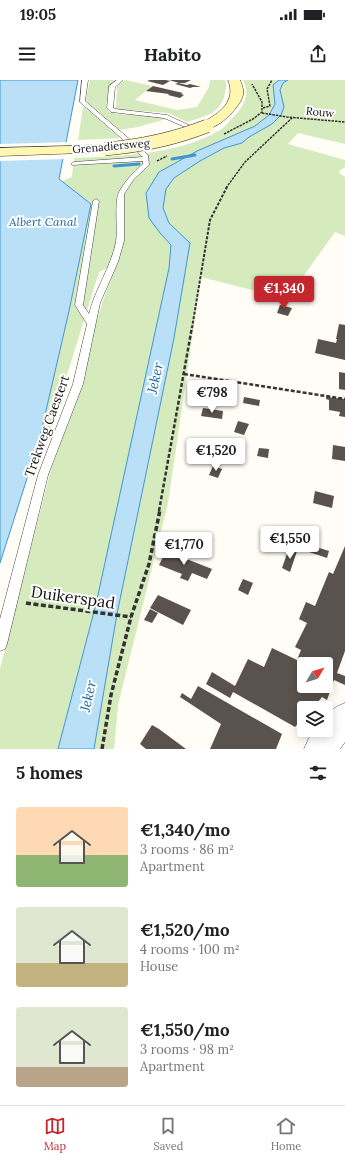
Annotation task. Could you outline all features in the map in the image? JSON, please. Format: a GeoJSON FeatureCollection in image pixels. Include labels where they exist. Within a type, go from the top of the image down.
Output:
{"type":"FeatureCollection","features":[{"type":"Feature","properties":{"kind":"main road","name":"Grenadiersweg"},"geometry":{"type":"LineString","coordinates":[[0,152],[124,148],[169,140],[206,129],[230,108],[236,99],[237,90],[234,80]]}},
{"type":"Feature","properties":{"kind":"street"},"geometry":{"type":"LineString","coordinates":[[320,749],[345,718]]}},
{"type":"Feature","properties":{"kind":"lane"},"geometry":{"type":"LineString","coordinates":[[85,80],[82,101],[146,158]]}},
{"type":"Feature","properties":{"kind":"lane"},"geometry":{"type":"LineString","coordinates":[[120,80],[112,86],[110,108],[113,111],[165,116],[206,129]]}},
{"type":"Feature","properties":{"kind":"lane"},"geometry":{"type":"LineString","coordinates":[[74,164],[146,158]]}},
{"type":"Feature","properties":{"kind":"lane","name":"Trekweg Caestert"},"geometry":{"type":"LineString","coordinates":[[0,644],[43,475],[78,384],[96,303],[114,262],[120,241],[121,194],[131,178],[146,166],[146,158]]}},
{"type":"Feature","properties":{"kind":"lane"},"geometry":{"type":"LineString","coordinates":[[91,324],[78,305],[96,201]]}},
{"type":"Feature","properties":{"kind":"path"},"geometry":{"type":"LineString","coordinates":[[263,108],[270,106],[267,91],[269,82],[272,80]]}},
{"type":"Feature","properties":{"kind":"path"},"geometry":{"type":"LineString","coordinates":[[230,131],[262,113],[263,108],[251,83]]}},
{"type":"Feature","properties":{"kind":"path","name":"Rouw"},"geometry":{"type":"LineString","coordinates":[[262,113],[345,122]]}},
{"type":"Feature","properties":{"kind":"path"},"geometry":{"type":"LineString","coordinates":[[102,749],[111,695],[131,617],[149,564],[179,404],[210,220],[227,186],[245,162],[293,117]]}},
{"type":"Feature","properties":{"kind":"path"},"geometry":{"type":"LineString","coordinates":[[184,374],[345,399]]}},
{"type":"Feature","properties":{"kind":"path","name":"Duikerspad"},"geometry":{"type":"LineString","coordinates":[[12,601],[131,617]]}},
{"type":"Feature","properties":{"kind":"green space"},"geometry":{"type":"Polygon","coordinates":[[[90,80],[116,80],[110,85],[106,106],[109,112],[161,117],[166,119],[138,127],[119,130],[87,102],[86,99],[90,80]]]}},
{"type":"Feature","properties":{"kind":"green space"},"geometry":{"type":"Polygon","coordinates":[[[125,80],[152,86],[135,100],[177,110],[197,107],[209,87],[210,80],[225,80],[226,86],[223,100],[216,110],[206,116],[187,122],[168,113],[116,109],[117,86],[125,80]]]}},
{"type":"Feature","properties":{"kind":"green space"},"geometry":{"type":"Polygon","coordinates":[[[243,80],[279,80],[273,85],[275,104],[269,115],[255,126],[159,172],[160,233],[171,245],[169,268],[96,604],[58,749],[0,749],[0,669],[51,469],[83,384],[96,322],[117,263],[99,272],[48,436],[45,441],[39,441],[69,311],[91,204],[62,181],[72,177],[74,158],[149,153],[186,145],[220,130],[239,111],[244,103],[246,90],[243,80]]]}},
{"type":"Feature","properties":{"kind":"green space"},"geometry":{"type":"Polygon","coordinates":[[[288,80],[345,80],[345,144],[298,133],[288,144],[345,160],[345,167],[339,171],[340,174],[345,177],[345,236],[335,232],[287,299],[201,277],[168,503],[118,705],[114,749],[94,749],[117,614],[174,338],[190,243],[169,223],[163,208],[166,189],[174,178],[200,161],[224,148],[242,143],[249,137],[272,124],[281,98],[280,90],[283,83],[288,80]]]}},
{"type":"Feature","properties":{"kind":"green space"},"geometry":{"type":"Polygon","coordinates":[[[83,107],[86,107],[120,138],[78,140],[83,107]]]}},
{"type":"Feature","properties":{"kind":"water","name":"Albert Canal"},"geometry":{"type":"Polygon","coordinates":[[[0,80],[78,80],[59,179],[91,204],[69,311],[39,441],[0,563],[0,80]]]}},
{"type":"Feature","properties":{"kind":"water","name":"Jeker"},"geometry":{"type":"Polygon","coordinates":[[[279,80],[288,80],[283,83],[280,90],[284,107],[281,115],[272,124],[249,137],[242,143],[224,148],[200,161],[174,178],[166,189],[163,208],[169,223],[190,243],[174,338],[117,614],[94,749],[58,749],[96,604],[169,268],[171,245],[149,218],[146,193],[159,172],[197,151],[255,126],[269,115],[275,104],[273,85],[279,80]]]}},
{"type":"Feature","properties":{"kind":"pier"},"geometry":{"type":"Polygon","coordinates":[[[68,142],[65,159],[0,161],[0,144],[68,142]]]}},
{"type":"Feature","properties":{"kind":"building"},"geometry":{"type":"Polygon","coordinates":[[[169,80],[191,80],[185,83],[179,83],[169,80]]]}},
{"type":"Feature","properties":{"kind":"building"},"geometry":{"type":"Polygon","coordinates":[[[147,81],[170,81],[163,85],[147,81]]]}},
{"type":"Feature","properties":{"kind":"building"},"geometry":{"type":"Polygon","coordinates":[[[178,83],[201,87],[190,88],[175,84],[178,83]]]}},
{"type":"Feature","properties":{"kind":"building"},"geometry":{"type":"Polygon","coordinates":[[[153,86],[183,93],[181,94],[184,95],[180,98],[168,95],[169,94],[146,91],[153,86]]]}},
{"type":"Feature","properties":{"kind":"building"},"geometry":{"type":"Polygon","coordinates":[[[280,305],[292,308],[288,316],[277,313],[280,305]]]}},
{"type":"Feature","properties":{"kind":"building"},"geometry":{"type":"Polygon","coordinates":[[[339,324],[345,325],[345,360],[315,353],[318,339],[336,343],[339,324]]]}},
{"type":"Feature","properties":{"kind":"building"},"geometry":{"type":"Polygon","coordinates":[[[339,372],[345,373],[345,390],[339,389],[339,372]]]}},
{"type":"Feature","properties":{"kind":"building"},"geometry":{"type":"Polygon","coordinates":[[[244,397],[260,400],[259,406],[243,403],[244,397]]]}},
{"type":"Feature","properties":{"kind":"building"},"geometry":{"type":"Polygon","coordinates":[[[326,397],[345,399],[345,417],[339,416],[340,412],[329,410],[329,400],[326,399],[326,397]]]}},
{"type":"Feature","properties":{"kind":"building"},"geometry":{"type":"Polygon","coordinates":[[[203,408],[223,411],[222,419],[201,416],[203,408]]]}},
{"type":"Feature","properties":{"kind":"building"},"geometry":{"type":"Polygon","coordinates":[[[238,421],[249,424],[244,435],[234,432],[238,421]]]}},
{"type":"Feature","properties":{"kind":"building"},"geometry":{"type":"Polygon","coordinates":[[[333,445],[345,447],[345,461],[332,459],[333,445]]]}},
{"type":"Feature","properties":{"kind":"building"},"geometry":{"type":"Polygon","coordinates":[[[259,448],[269,449],[268,458],[257,456],[259,448]]]}},
{"type":"Feature","properties":{"kind":"building"},"geometry":{"type":"Polygon","coordinates":[[[213,466],[222,469],[218,478],[209,475],[213,466]]]}},
{"type":"Feature","properties":{"kind":"building"},"geometry":{"type":"Polygon","coordinates":[[[315,491],[334,496],[332,508],[313,503],[315,491]]]}},
{"type":"Feature","properties":{"kind":"building"},"geometry":{"type":"Polygon","coordinates":[[[278,535],[329,551],[327,558],[276,541],[278,535]]]}},
{"type":"Feature","properties":{"kind":"building"},"geometry":{"type":"Polygon","coordinates":[[[345,546],[345,651],[337,673],[345,676],[345,685],[334,680],[333,683],[333,657],[298,657],[301,650],[295,647],[307,623],[299,619],[306,602],[315,606],[329,572],[333,574],[345,546]]]}},
{"type":"Feature","properties":{"kind":"building"},"geometry":{"type":"Polygon","coordinates":[[[289,548],[297,551],[290,572],[282,568],[289,548]]]}},
{"type":"Feature","properties":{"kind":"building"},"geometry":{"type":"Polygon","coordinates":[[[166,551],[212,569],[207,579],[192,573],[188,581],[180,578],[182,574],[159,565],[166,551]]]}},
{"type":"Feature","properties":{"kind":"building"},"geometry":{"type":"Polygon","coordinates":[[[243,579],[253,583],[248,595],[238,590],[243,579]]]}},
{"type":"Feature","properties":{"kind":"building"},"geometry":{"type":"Polygon","coordinates":[[[158,595],[191,610],[183,625],[150,608],[158,595]]]}},
{"type":"Feature","properties":{"kind":"building"},"geometry":{"type":"Polygon","coordinates":[[[150,609],[158,613],[152,623],[144,620],[150,609]]]}},
{"type":"Feature","properties":{"kind":"building"},"geometry":{"type":"Polygon","coordinates":[[[272,648],[297,660],[297,693],[329,693],[327,700],[322,697],[319,701],[297,701],[297,725],[295,727],[233,692],[230,698],[206,684],[212,672],[235,686],[248,659],[264,667],[272,648]]]}},
{"type":"Feature","properties":{"kind":"building"},"geometry":{"type":"Polygon","coordinates":[[[198,686],[282,734],[276,749],[210,749],[221,724],[180,697],[182,693],[191,699],[198,686]]]}},
{"type":"Feature","properties":{"kind":"building"},"geometry":{"type":"Polygon","coordinates":[[[152,725],[186,749],[146,749],[140,744],[152,725]]]}},
{"type":"Feature","properties":{"kind":"waterway"},"geometry":{"type":"LineString","coordinates":[[172,159],[195,155]]}},
{"type":"Feature","properties":{"kind":"waterway"},"geometry":{"type":"LineString","coordinates":[[114,166],[139,164]]}}]}
